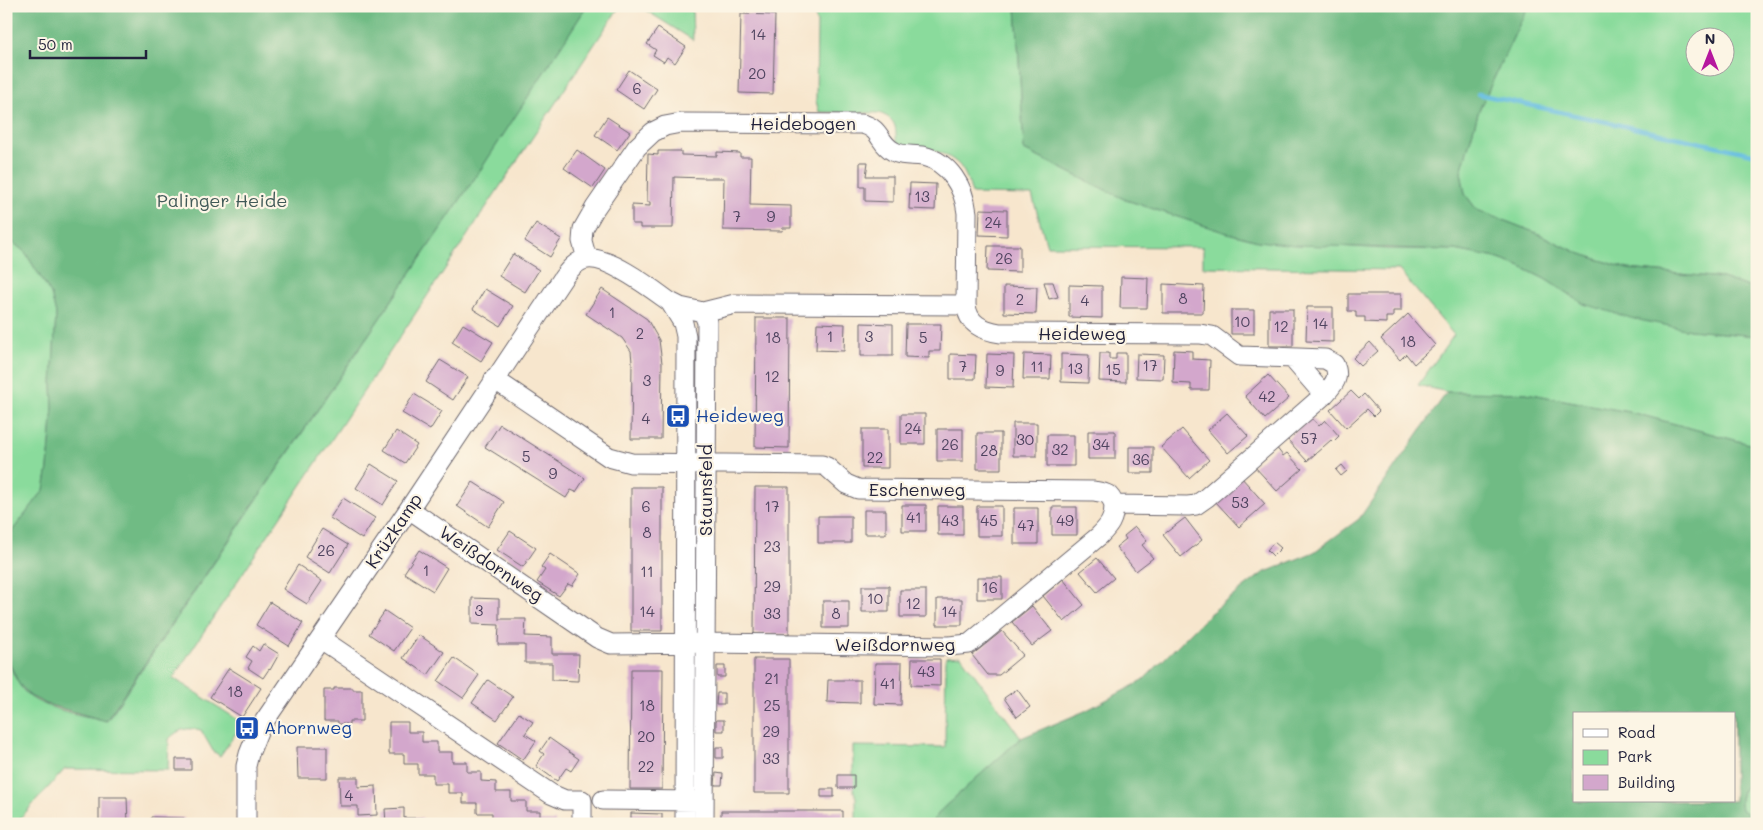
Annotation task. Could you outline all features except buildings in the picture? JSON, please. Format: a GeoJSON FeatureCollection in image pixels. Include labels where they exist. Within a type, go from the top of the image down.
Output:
{"type":"FeatureCollection","features":[{"type":"Feature","properties":{"kind":"street","name":"Heidebogen"},"geometry":{"type":"LineString","coordinates":[[587,259],[582,241],[583,229],[595,208],[637,147],[652,132],[665,126],[681,123],[862,124],[874,129],[889,149],[894,152],[923,156],[941,163],[952,174],[962,191],[967,212],[966,305]]}},
{"type":"Feature","properties":{"kind":"street","name":"Staunsfeld"},"geometry":{"type":"LineString","coordinates":[[587,259],[598,259],[613,264],[670,302],[680,307],[702,312],[706,319],[704,824]]}},
{"type":"Feature","properties":{"kind":"street","name":"Krüzkamp"},"geometry":{"type":"LineString","coordinates":[[246,824],[246,766],[259,729],[563,278],[572,267],[587,259]]}},
{"type":"Feature","properties":{"kind":"street","name":"Staunsfeld"},"geometry":{"type":"LineString","coordinates":[[670,302],[683,323],[686,336],[685,824]]}},
{"type":"Feature","properties":{"kind":"street"},"geometry":{"type":"LineString","coordinates":[[702,312],[735,304],[966,305]]}},
{"type":"Feature","properties":{"kind":"street","name":"Heideweg"},"geometry":{"type":"LineString","coordinates":[[966,305],[967,314],[974,324],[985,331],[1000,333],[1200,334],[1212,336],[1239,356],[1319,358],[1334,364],[1338,375],[1335,382],[1324,395]]}},
{"type":"Feature","properties":{"kind":"street"},"geometry":{"type":"LineString","coordinates":[[1114,505],[1196,505],[1206,498],[1324,395],[1292,358]]}},
{"type":"Feature","properties":{"kind":"street","name":"Eschenweg"},"geometry":{"type":"LineString","coordinates":[[494,379],[609,457],[630,464],[825,465],[846,484],[858,489],[1094,491],[1105,493],[1112,497],[1114,505]]}},
{"type":"Feature","properties":{"kind":"street","name":"Weißdornweg"},"geometry":{"type":"LineString","coordinates":[[706,642],[948,646],[970,644],[1109,526],[1113,519],[1114,505]]}},
{"type":"Feature","properties":{"kind":"street","name":"Weißdornweg"},"geometry":{"type":"LineString","coordinates":[[409,509],[604,642],[611,644],[685,643]]}},
{"type":"Feature","properties":{"kind":"street"},"geometry":{"type":"LineString","coordinates":[[321,639],[551,794],[566,800],[704,801]]}},
{"type":"Feature","properties":{"kind":"street"},"geometry":{"type":"LineString","coordinates":[[685,643],[706,642]]}},
{"type":"Feature","properties":{"kind":"street"},"geometry":{"type":"LineString","coordinates":[[582,824],[592,800]]}},
{"type":"Feature","properties":{"kind":"green space","name":"Palinger Heide"},"geometry":{"type":"Polygon","coordinates":[[[6,6],[587,6],[481,169],[106,721],[46,704],[30,696],[19,684],[6,656],[6,539],[44,490],[48,468],[53,407],[52,385],[56,314],[51,294],[25,252],[6,237],[6,6]]]}},
{"type":"Feature","properties":{"kind":"green space"},"geometry":{"type":"Polygon","coordinates":[[[587,6],[620,6],[173,678],[243,723],[220,756],[213,751],[201,730],[184,730],[176,733],[169,739],[168,770],[65,769],[15,824],[6,824],[6,656],[21,688],[36,701],[66,712],[107,721],[481,169],[587,6]]]}},
{"type":"Feature","properties":{"kind":"green space"},"geometry":{"type":"Polygon","coordinates":[[[639,6],[692,6],[693,40],[639,6]]]}},
{"type":"Feature","properties":{"kind":"green space"},"geometry":{"type":"Polygon","coordinates":[[[812,6],[1016,6],[1024,150],[1126,200],[1258,241],[1386,249],[1455,250],[1496,258],[1521,267],[1545,279],[1584,304],[1690,330],[1757,336],[1757,446],[1634,413],[1526,393],[1447,392],[1418,385],[1454,335],[1399,270],[1203,267],[1203,247],[1047,246],[1032,195],[972,194],[962,168],[949,157],[928,149],[896,146],[895,125],[890,119],[879,113],[819,112],[816,101],[817,22],[812,6]]]}},
{"type":"Feature","properties":{"kind":"green space"},"geometry":{"type":"Polygon","coordinates":[[[1016,6],[1528,6],[1479,110],[1461,172],[1465,194],[1477,210],[1539,234],[1578,253],[1628,269],[1722,278],[1757,290],[1757,336],[1690,330],[1634,319],[1584,304],[1545,279],[1521,267],[1496,258],[1455,250],[1295,245],[1258,241],[1126,200],[1024,150],[1016,6]]]}},
{"type":"Feature","properties":{"kind":"green space"},"geometry":{"type":"Polygon","coordinates":[[[1528,6],[1757,6],[1757,290],[1722,278],[1628,269],[1578,253],[1539,234],[1477,210],[1465,194],[1461,172],[1479,110],[1528,6]]]}},
{"type":"Feature","properties":{"kind":"green space"},"geometry":{"type":"Polygon","coordinates":[[[6,237],[25,252],[51,294],[56,314],[52,385],[53,407],[48,468],[44,490],[6,539],[6,237]]]}},
{"type":"Feature","properties":{"kind":"green space"},"geometry":{"type":"Polygon","coordinates":[[[694,344],[698,344],[699,438],[693,438],[694,344]]]}},
{"type":"Feature","properties":{"kind":"green space"},"geometry":{"type":"Polygon","coordinates":[[[1447,392],[1526,393],[1634,413],[1757,446],[1757,779],[1745,787],[1741,795],[1740,804],[1741,809],[1757,820],[1757,824],[931,824],[941,810],[1021,738],[1085,711],[1142,681],[1208,615],[1263,573],[1314,552],[1359,519],[1447,392]]]}},
{"type":"Feature","properties":{"kind":"green space"},"geometry":{"type":"Polygon","coordinates":[[[961,656],[1021,738],[941,810],[931,824],[856,824],[856,798],[853,788],[853,746],[945,747],[946,657],[961,656]]]}},
{"type":"Feature","properties":{"kind":"green space"},"geometry":{"type":"Polygon","coordinates":[[[1757,779],[1757,820],[1740,809],[1740,804],[1741,794],[1745,787],[1757,779]]]}},
{"type":"Feature","properties":{"kind":"waterway"},"geometry":{"type":"LineString","coordinates":[[1478,94],[1757,155]]}},
{"type":"Feature","properties":{"kind":"place","name":"Heideweg"},"geometry":{"type":"Point","coordinates":[678,416]}},
{"type":"Feature","properties":{"kind":"place","name":"Ahornweg"},"geometry":{"type":"Point","coordinates":[247,728]}}]}
